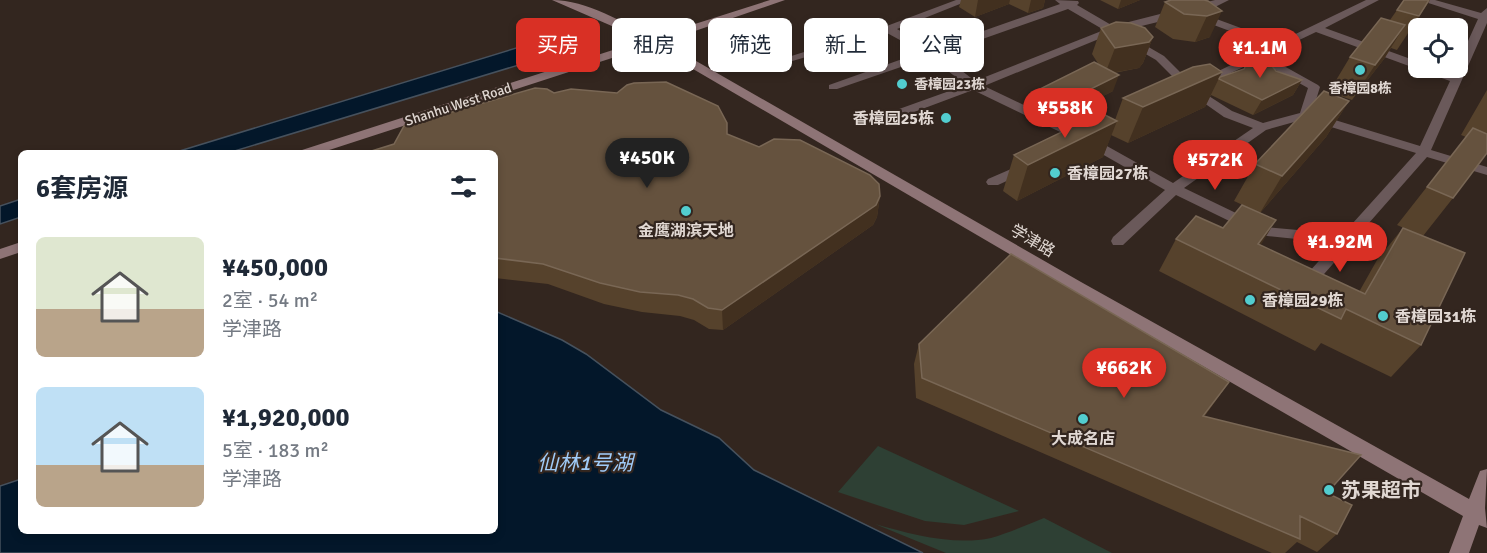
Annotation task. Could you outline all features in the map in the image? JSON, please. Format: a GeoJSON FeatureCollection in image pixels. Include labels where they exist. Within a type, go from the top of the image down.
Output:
{"type":"FeatureCollection","features":[{"type":"Feature","properties":{"kind":"street","name":"学津路"},"geometry":{"type":"LineString","coordinates":[[557,0],[612,21]]}},
{"type":"Feature","properties":{"kind":"street","name":"Shanhu West Road"},"geometry":{"type":"LineString","coordinates":[[696,26],[780,0]]}},
{"type":"Feature","properties":{"kind":"street"},"geometry":{"type":"LineString","coordinates":[[888,29],[965,0]]}},
{"type":"Feature","properties":{"kind":"street"},"geometry":{"type":"LineString","coordinates":[[984,33],[1064,2],[1081,0]]}},
{"type":"Feature","properties":{"kind":"street"},"geometry":{"type":"LineString","coordinates":[[1186,91],[1256,55],[1374,0]]}},
{"type":"Feature","properties":{"kind":"street"},"geometry":{"type":"LineString","coordinates":[[1424,0],[1485,14],[1468,55]]}},
{"type":"Feature","properties":{"kind":"street"},"geometry":{"type":"LineString","coordinates":[[878,121],[974,86],[1112,30],[1220,1]]}},
{"type":"Feature","properties":{"kind":"street"},"geometry":{"type":"LineString","coordinates":[[1064,2],[1160,58],[1186,91],[1228,114],[1262,127]]}},
{"type":"Feature","properties":{"kind":"street"},"geometry":{"type":"LineString","coordinates":[[1188,11],[1277,45]]}},
{"type":"Feature","properties":{"kind":"street"},"geometry":{"type":"LineString","coordinates":[[1315,28],[1408,62]]}},
{"type":"Feature","properties":{"kind":"street"},"geometry":{"type":"LineString","coordinates":[[888,29],[900,36]]}},
{"type":"Feature","properties":{"kind":"street"},"geometry":{"type":"LineString","coordinates":[[1474,43],[1487,48]]}},
{"type":"Feature","properties":{"kind":"street","name":"Shanhu West Road"},"geometry":{"type":"LineString","coordinates":[[316,150],[612,53]]}},
{"type":"Feature","properties":{"kind":"street"},"geometry":{"type":"LineString","coordinates":[[1256,55],[1314,87],[1305,115]]}},
{"type":"Feature","properties":{"kind":"street"},"geometry":{"type":"LineString","coordinates":[[833,87],[900,64]]}},
{"type":"Feature","properties":{"kind":"street","name":"学津路"},"geometry":{"type":"LineString","coordinates":[[696,66],[1086,292],[1480,515]]}},
{"type":"Feature","properties":{"kind":"street"},"geometry":{"type":"LineString","coordinates":[[956,72],[974,86],[1085,139],[1174,189],[1263,232],[1346,239]]}},
{"type":"Feature","properties":{"kind":"street"},"geometry":{"type":"LineString","coordinates":[[1298,294],[1424,152],[1456,78]]}},
{"type":"Feature","properties":{"kind":"street"},"geometry":{"type":"LineString","coordinates":[[1118,242],[1174,189],[1262,127],[1305,115],[1487,171]]}},
{"type":"Feature","properties":{"kind":"street"},"geometry":{"type":"LineString","coordinates":[[993,182],[1034,163]]}},
{"type":"Feature","properties":{"kind":"street"},"geometry":{"type":"LineString","coordinates":[[0,254],[18,248]]}},
{"type":"Feature","properties":{"kind":"street"},"geometry":{"type":"LineString","coordinates":[[1459,553],[1480,515],[1487,477]]}},
{"type":"Feature","properties":{"kind":"green space"},"geometry":{"type":"Polygon","coordinates":[[[878,446],[1019,511],[964,525],[925,521],[838,492],[878,446]]]}},
{"type":"Feature","properties":{"kind":"green space"},"geometry":{"type":"Polygon","coordinates":[[[1044,518],[1112,553],[946,553],[875,524],[932,538],[962,541],[991,538],[1044,518]]]}},
{"type":"Feature","properties":{"kind":"water"},"geometry":{"type":"Polygon","coordinates":[[[516,48],[516,66],[238,150],[183,150],[516,48]]]}},
{"type":"Feature","properties":{"kind":"water"},"geometry":{"type":"Polygon","coordinates":[[[18,200],[18,218],[0,224],[0,206],[18,200]]]}},
{"type":"Feature","properties":{"kind":"water","name":"仙林1号湖"},"geometry":{"type":"Polygon","coordinates":[[[498,312],[562,340],[586,354],[661,410],[719,438],[754,470],[923,553],[0,553],[0,486],[18,480],[18,534],[498,534],[498,312]]]}},
{"type":"Feature","properties":{"kind":"building"},"geometry":{"type":"Polygon","coordinates":[[[1204,0],[1222,11],[1207,16],[1184,14],[1165,2],[1204,0]]]}},
{"type":"Feature","properties":{"kind":"building"},"geometry":{"type":"Polygon","coordinates":[[[1404,0],[1429,0],[1419,16],[1397,10],[1404,0]]]}},
{"type":"Feature","properties":{"kind":"building"},"geometry":{"type":"Polygon","coordinates":[[[1381,18],[1405,25],[1375,65],[1350,57],[1381,18]]]}},
{"type":"Feature","properties":{"kind":"building"},"geometry":{"type":"Polygon","coordinates":[[[1116,22],[1131,23],[1145,28],[1153,37],[1149,42],[1115,48],[1101,28],[1116,22]]]}},
{"type":"Feature","properties":{"kind":"building"},"geometry":{"type":"Polygon","coordinates":[[[1249,59],[1267,60],[1276,71],[1302,80],[1262,100],[1219,79],[1244,69],[1249,59]]]}},
{"type":"Feature","properties":{"kind":"building"},"geometry":{"type":"Polygon","coordinates":[[[1094,62],[1119,75],[1063,103],[1038,90],[1094,62]]]}},
{"type":"Feature","properties":{"kind":"building"},"geometry":{"type":"Polygon","coordinates":[[[1210,64],[1222,72],[1143,107],[1123,98],[1193,67],[1210,64]]]}},
{"type":"Feature","properties":{"kind":"building","name":"金鹰湖滨天地"},"geometry":{"type":"Polygon","coordinates":[[[666,82],[718,106],[727,123],[727,134],[759,147],[774,139],[800,140],[870,175],[879,184],[880,196],[876,205],[722,310],[708,308],[693,299],[678,295],[640,292],[600,283],[543,264],[498,258],[498,150],[375,150],[394,144],[404,126],[535,88],[547,89],[554,93],[571,89],[617,93],[627,85],[666,82]]]}},
{"type":"Feature","properties":{"kind":"building"},"geometry":{"type":"Polygon","coordinates":[[[1324,91],[1349,101],[1282,176],[1255,164],[1324,91]]]}},
{"type":"Feature","properties":{"kind":"building"},"geometry":{"type":"Polygon","coordinates":[[[1101,113],[1117,121],[1028,165],[1014,155],[1101,113]]]}},
{"type":"Feature","properties":{"kind":"building"},"geometry":{"type":"Polygon","coordinates":[[[1473,128],[1487,134],[1487,153],[1453,198],[1427,187],[1473,128]]]}},
{"type":"Feature","properties":{"kind":"building"},"geometry":{"type":"Polygon","coordinates":[[[1242,205],[1276,220],[1258,244],[1365,294],[1403,228],[1465,253],[1421,345],[1346,309],[1341,319],[1176,239],[1196,216],[1223,228],[1242,205]]]}},
{"type":"Feature","properties":{"kind":"building","name":"大成名店"},"geometry":{"type":"Polygon","coordinates":[[[1011,254],[1229,382],[1203,416],[1361,455],[1327,493],[1352,505],[1337,534],[1300,516],[1300,539],[922,378],[919,344],[1011,254]]]}},
{"type":"Feature","properties":{"kind":"place","name":"香樟园8栋"},"geometry":{"type":"Point","coordinates":[1360,70]}},
{"type":"Feature","properties":{"kind":"place","name":"香樟园23栋"},"geometry":{"type":"Point","coordinates":[902,84]}},
{"type":"Feature","properties":{"kind":"place","name":"香樟园25栋"},"geometry":{"type":"Point","coordinates":[946,118]}},
{"type":"Feature","properties":{"kind":"place","name":"香樟园27栋"},"geometry":{"type":"Point","coordinates":[1055,173]}},
{"type":"Feature","properties":{"kind":"place","name":"金鹰湖滨天地"},"geometry":{"type":"Point","coordinates":[686,211]}},
{"type":"Feature","properties":{"kind":"place","name":"香樟园29栋"},"geometry":{"type":"Point","coordinates":[1250,300]}},
{"type":"Feature","properties":{"kind":"place","name":"香樟园31栋"},"geometry":{"type":"Point","coordinates":[1383,316]}},
{"type":"Feature","properties":{"kind":"place","name":"大成名店"},"geometry":{"type":"Point","coordinates":[1083,419]}},
{"type":"Feature","properties":{"kind":"place","name":"苏果超市"},"geometry":{"type":"Point","coordinates":[1329,490]}}]}
